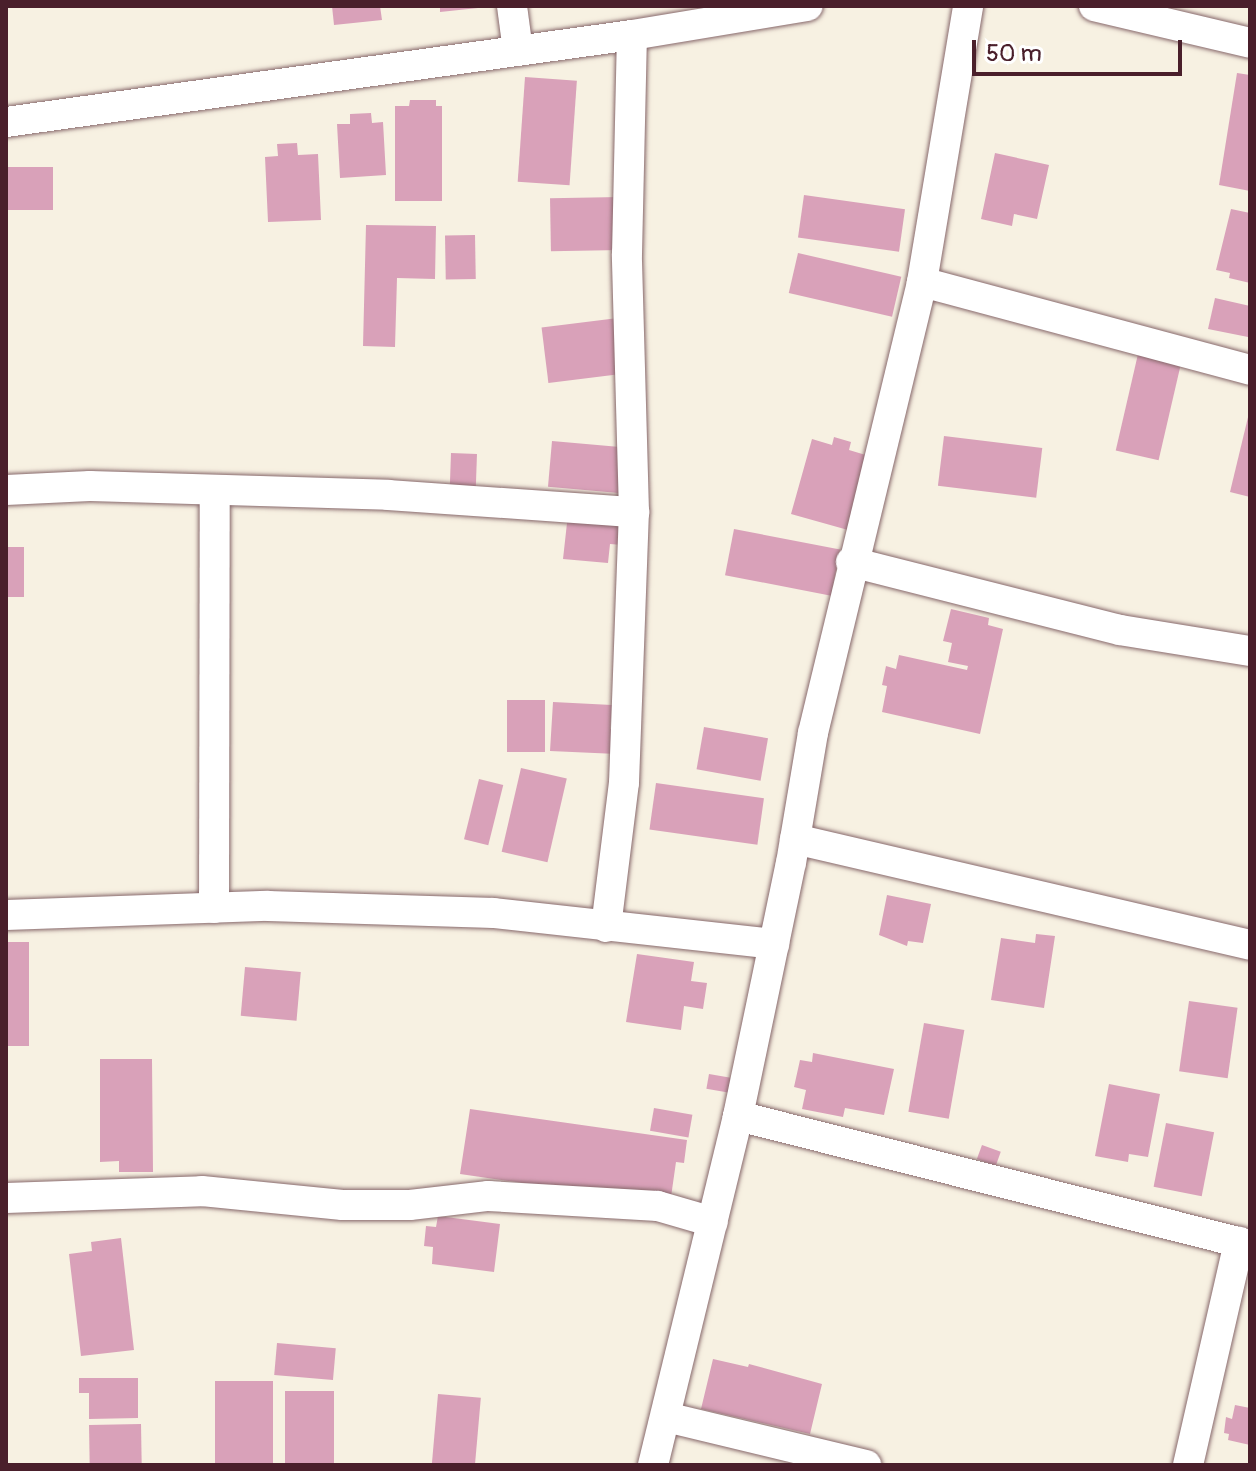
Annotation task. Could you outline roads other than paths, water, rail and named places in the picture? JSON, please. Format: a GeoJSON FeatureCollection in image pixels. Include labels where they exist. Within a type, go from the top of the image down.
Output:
{"type":"FeatureCollection","features":[{"type":"Feature","properties":{"kind":"street"},"geometry":{"type":"LineString","coordinates":[[512,6],[518,51]]}},
{"type":"Feature","properties":{"kind":"street"},"geometry":{"type":"LineString","coordinates":[[6,122],[632,35],[808,6]]}},
{"type":"Feature","properties":{"kind":"street"},"geometry":{"type":"LineString","coordinates":[[653,1465],[738,1116],[795,839],[813,733],[851,562],[922,282],[968,6]]}},
{"type":"Feature","properties":{"kind":"street"},"geometry":{"type":"LineString","coordinates":[[1094,6],[1250,43]]}},
{"type":"Feature","properties":{"kind":"street"},"geometry":{"type":"LineString","coordinates":[[606,927],[624,783],[634,512],[627,254],[632,35]]}},
{"type":"Feature","properties":{"kind":"street"},"geometry":{"type":"LineString","coordinates":[[922,282],[1250,370]]}},
{"type":"Feature","properties":{"kind":"street"},"geometry":{"type":"LineString","coordinates":[[6,490],[90,486],[388,495],[634,512]]}},
{"type":"Feature","properties":{"kind":"street"},"geometry":{"type":"LineString","coordinates":[[214,908],[215,490]]}},
{"type":"Feature","properties":{"kind":"street"},"geometry":{"type":"LineString","coordinates":[[851,562],[1120,630],[1250,651]]}},
{"type":"Feature","properties":{"kind":"street"},"geometry":{"type":"LineString","coordinates":[[795,839],[1250,945]]}},
{"type":"Feature","properties":{"kind":"street"},"geometry":{"type":"LineString","coordinates":[[6,915],[214,908],[494,913],[774,944]]}},
{"type":"Feature","properties":{"kind":"street"},"geometry":{"type":"LineString","coordinates":[[738,1116],[1245,1244],[1188,1465]]}},
{"type":"Feature","properties":{"kind":"street"},"geometry":{"type":"LineString","coordinates":[[6,1198],[202,1191],[342,1205],[410,1205],[488,1196],[658,1206],[713,1222]]}},
{"type":"Feature","properties":{"kind":"street"},"geometry":{"type":"LineString","coordinates":[[666,1417],[866,1465]]}}]}
